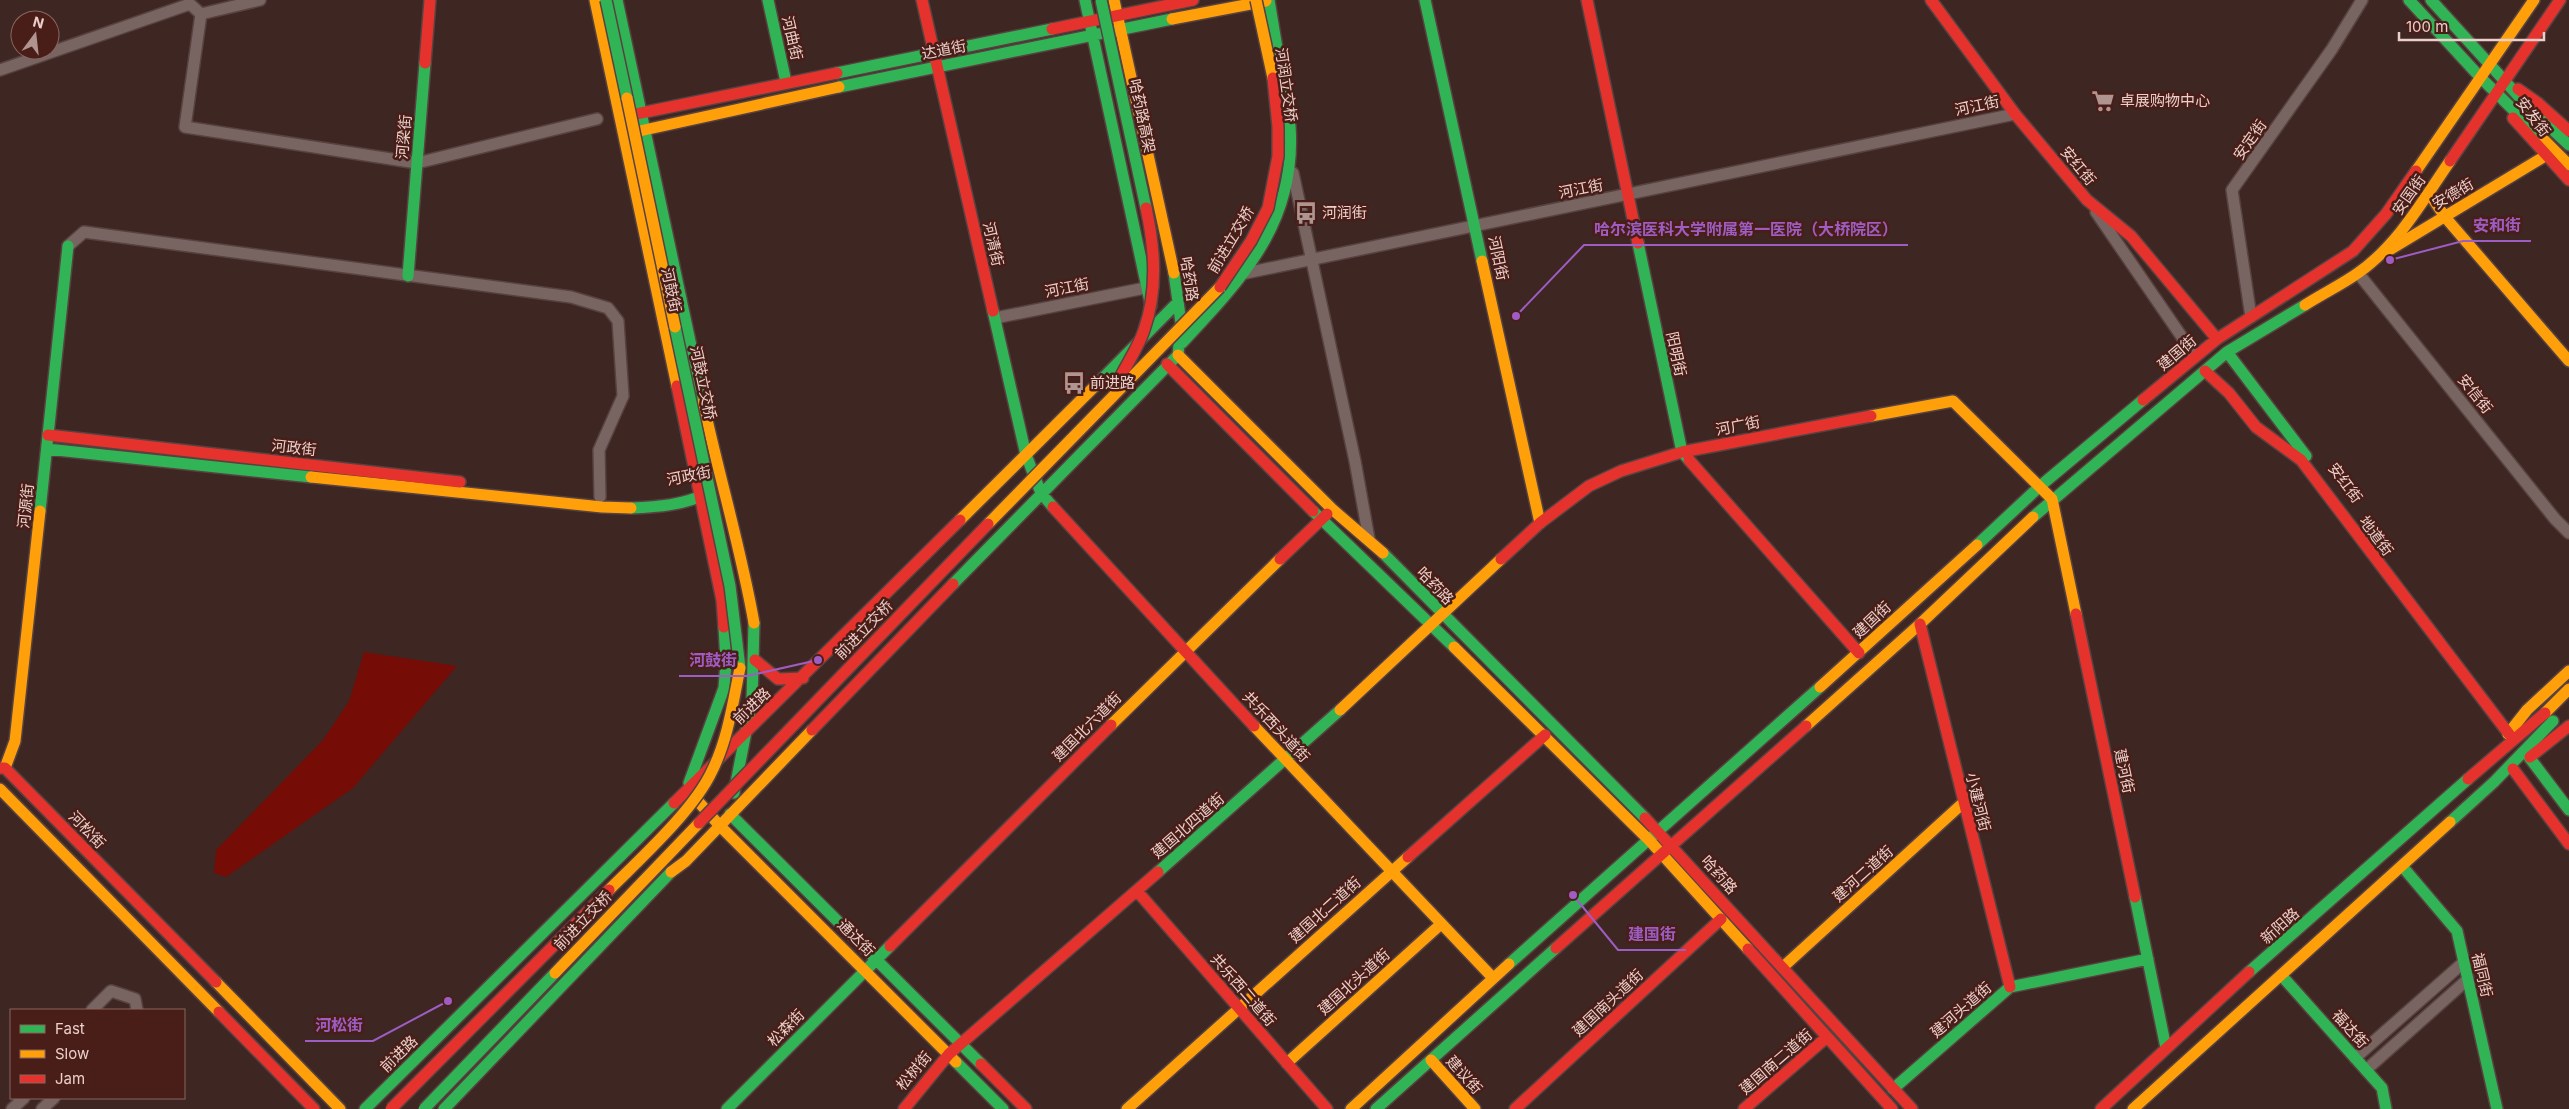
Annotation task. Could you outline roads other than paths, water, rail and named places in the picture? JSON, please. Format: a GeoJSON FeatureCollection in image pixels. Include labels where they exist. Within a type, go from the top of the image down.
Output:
{"type":"FeatureCollection","features":[{"type":"Feature","properties":{"kind":"main road","name":"河梁街"},"geometry":{"type":"LineString","coordinates":[[408,276],[430,0]]}},
{"type":"Feature","properties":{"kind":"main road","name":"河鼓街"},"geometry":{"type":"LineString","coordinates":[[594,0],[722,600],[726,662],[724,688],[687,788]]}},
{"type":"Feature","properties":{"kind":"main road","name":"河鼓立交桥"},"geometry":{"type":"LineString","coordinates":[[606,0],[730,586],[740,666],[730,720],[712,772]]}},
{"type":"Feature","properties":{"kind":"main road","name":"河鼓街"},"geometry":{"type":"LineString","coordinates":[[617,0],[722,484],[745,572],[754,624],[755,660],[752,701],[730,814]]}},
{"type":"Feature","properties":{"kind":"main road","name":"河曲街"},"geometry":{"type":"LineString","coordinates":[[768,0],[786,82]]}},
{"type":"Feature","properties":{"kind":"main road","name":"河清街"},"geometry":{"type":"LineString","coordinates":[[922,0],[1026,455],[1041,493]]}},
{"type":"Feature","properties":{"kind":"main road","name":"哈药路"},"geometry":{"type":"LineString","coordinates":[[1085,0],[1145,288],[1167,364],[1321,519],[1545,735],[1662,853],[1892,1109]]}},
{"type":"Feature","properties":{"kind":"main road","name":"哈药路高架"},"geometry":{"type":"LineString","coordinates":[[1101,0],[1153,238],[1154,286],[1144,331],[1132,359],[1102,404]]}},
{"type":"Feature","properties":{"kind":"main road","name":"哈药路"},"geometry":{"type":"LineString","coordinates":[[1114,0],[1167,233],[1182,342],[1178,355],[1332,509],[1369,539],[1441,614],[1671,844],[1912,1109]]}},
{"type":"Feature","properties":{"kind":"main road"},"geometry":{"type":"LineString","coordinates":[[620,117],[1193,0]]}},
{"type":"Feature","properties":{"kind":"main road","name":"河润立交桥"},"geometry":{"type":"LineString","coordinates":[[1256,0],[1272,72],[1278,127],[1275,175]]}},
{"type":"Feature","properties":{"kind":"main road"},"geometry":{"type":"LineString","coordinates":[[1182,342],[1246,272],[1270,235],[1291,166],[1288,120],[1270,0]]}},
{"type":"Feature","properties":{"kind":"main road","name":"达道街"},"geometry":{"type":"LineString","coordinates":[[623,134],[936,66],[1120,32],[1270,0]]}},
{"type":"Feature","properties":{"kind":"main road","name":"河阳街"},"geometry":{"type":"LineString","coordinates":[[1425,0],[1476,224],[1540,523]]}},
{"type":"Feature","properties":{"kind":"main road","name":"阳明街"},"geometry":{"type":"LineString","coordinates":[[1587,0],[1626,195],[1682,452],[1859,652]]}},
{"type":"Feature","properties":{"kind":"main road","name":"安红街"},"geometry":{"type":"LineString","coordinates":[[1931,0],[2015,114],[2087,200],[2131,236],[2217,340]]}},
{"type":"Feature","properties":{"kind":"main road","name":"安发街"},"geometry":{"type":"LineString","coordinates":[[2409,0],[2480,77],[2569,165]]}},
{"type":"Feature","properties":{"kind":"main road","name":"安发街"},"geometry":{"type":"LineString","coordinates":[[2431,0],[2505,81],[2569,145]]}},
{"type":"Feature","properties":{"kind":"main road","name":"安国街"},"geometry":{"type":"LineString","coordinates":[[2217,340],[2353,251],[2386,214],[2534,0]]}},
{"type":"Feature","properties":{"kind":"main road","name":"安国街"},"geometry":{"type":"LineString","coordinates":[[2227,352],[2358,273],[2377,257],[2408,223],[2560,0]]}},
{"type":"Feature","properties":{"kind":"main road","name":"安发街"},"geometry":{"type":"LineString","coordinates":[[2505,81],[2538,103],[2569,131]]}},
{"type":"Feature","properties":{"kind":"main road","name":"安发街"},"geometry":{"type":"LineString","coordinates":[[2497,94],[2519,126],[2569,180]]}},
{"type":"Feature","properties":{"kind":"main road","name":"安德街"},"geometry":{"type":"LineString","coordinates":[[2377,257],[2545,156]]}},
{"type":"Feature","properties":{"kind":"main road","name":"前进立交桥"},"geometry":{"type":"LineString","coordinates":[[424,1109],[1102,404],[1224,283],[1261,223],[1270,201],[1275,175]]}},
{"type":"Feature","properties":{"kind":"main road"},"geometry":{"type":"LineString","coordinates":[[2429,193],[2445,217],[2569,361]]}},
{"type":"Feature","properties":{"kind":"main road","name":"河源街"},"geometry":{"type":"LineString","coordinates":[[3,768],[15,741],[68,246]]}},
{"type":"Feature","properties":{"kind":"main road","name":"前进路"},"geometry":{"type":"LineString","coordinates":[[365,1109],[639,840],[687,788],[803,678],[1178,302]]}},
{"type":"Feature","properties":{"kind":"main road","name":"建国街"},"geometry":{"type":"LineString","coordinates":[[1351,1109],[1493,978],[1859,652],[2039,487],[2195,356],[2217,340]]}},
{"type":"Feature","properties":{"kind":"main road"},"geometry":{"type":"LineString","coordinates":[[1376,1109],[1920,624],[2052,499],[2227,352]]}},
{"type":"Feature","properties":{"kind":"main road","name":"安红街"},"geometry":{"type":"LineString","coordinates":[[2227,352],[2510,731]]}},
{"type":"Feature","properties":{"kind":"main road"},"geometry":{"type":"LineString","coordinates":[[460,1109],[652,908],[686,861],[730,814],[1041,493],[1178,355]]}},
{"type":"Feature","properties":{"kind":"main road","name":"地道街"},"geometry":{"type":"LineString","coordinates":[[2205,371],[2230,393],[2256,427],[2301,460],[2510,731]]}},
{"type":"Feature","properties":{"kind":"main road","name":"河广街"},"geometry":{"type":"LineString","coordinates":[[1441,614],[1540,523],[1589,486],[1621,471],[1682,452],[1953,402],[2052,499]]}},
{"type":"Feature","properties":{"kind":"main road","name":"河政街"},"geometry":{"type":"LineString","coordinates":[[48,436],[600,497],[645,499],[698,494]]}},
{"type":"Feature","properties":{"kind":"main road","name":"河政街"},"geometry":{"type":"LineString","coordinates":[[47,449],[602,507],[648,508],[698,494],[722,484]]}},
{"type":"Feature","properties":{"kind":"main road","name":"共乐西头道街"},"geometry":{"type":"LineString","coordinates":[[1041,493],[1184,652],[1390,872],[1493,978]]}},
{"type":"Feature","properties":{"kind":"main road","name":"建河街"},"geometry":{"type":"LineString","coordinates":[[2052,499],[2166,1048]]}},
{"type":"Feature","properties":{"kind":"main road","name":"建国北六道街"},"geometry":{"type":"LineString","coordinates":[[866,969],[1184,652],[1332,509]]}},
{"type":"Feature","properties":{"kind":"main road","name":"建国北四道街"},"geometry":{"type":"LineString","coordinates":[[949,1054],[1286,760],[1441,614]]}},
{"type":"Feature","properties":{"kind":"main road","name":"小建河街"},"geometry":{"type":"LineString","coordinates":[[1920,624],[2010,987]]}},
{"type":"Feature","properties":{"kind":"main road"},"geometry":{"type":"LineString","coordinates":[[755,660],[778,679],[803,678]]}},
{"type":"Feature","properties":{"kind":"main road","name":"新阳路"},"geometry":{"type":"LineString","coordinates":[[2481,767],[2527,710],[2569,671]]}},
{"type":"Feature","properties":{"kind":"main road","name":"新阳路"},"geometry":{"type":"LineString","coordinates":[[2133,1109],[2494,782],[2549,717],[2569,689]]}},
{"type":"Feature","properties":{"kind":"main road","name":"新阳路"},"geometry":{"type":"LineString","coordinates":[[2101,1109],[2166,1048],[2481,767],[2549,717],[2569,705]]}},
{"type":"Feature","properties":{"kind":"main road","name":"新阳路"},"geometry":{"type":"LineString","coordinates":[[2494,782],[2529,758],[2569,726]]}},
{"type":"Feature","properties":{"kind":"main road","name":"建国北二道街"},"geometry":{"type":"LineString","coordinates":[[1127,1109],[1545,735]]}},
{"type":"Feature","properties":{"kind":"main road"},"geometry":{"type":"LineString","coordinates":[[2529,758],[2569,810]]}},
{"type":"Feature","properties":{"kind":"main road","name":"河松街"},"geometry":{"type":"LineString","coordinates":[[3,768],[340,1109]]}},
{"type":"Feature","properties":{"kind":"main road"},"geometry":{"type":"LineString","coordinates":[[2513,769],[2569,844]]}},
{"type":"Feature","properties":{"kind":"main road","name":"前进立交桥"},"geometry":{"type":"LineString","coordinates":[[391,1109],[649,850],[689,804],[712,772]]}},
{"type":"Feature","properties":{"kind":"main road","name":"通达街"},"geometry":{"type":"LineString","coordinates":[[687,788],[720,826],[866,969],[1004,1109]]}},
{"type":"Feature","properties":{"kind":"main road"},"geometry":{"type":"LineString","coordinates":[[0,789],[314,1109]]}},
{"type":"Feature","properties":{"kind":"main road","name":"建河二道街"},"geometry":{"type":"LineString","coordinates":[[1783,968],[1963,803]]}},
{"type":"Feature","properties":{"kind":"main road","name":"通达街"},"geometry":{"type":"LineString","coordinates":[[730,814],[1026,1109]]}},
{"type":"Feature","properties":{"kind":"main road"},"geometry":{"type":"LineString","coordinates":[[444,1109],[670,872],[686,861]]}},
{"type":"Feature","properties":{"kind":"main road","name":"福同街"},"geometry":{"type":"LineString","coordinates":[[2402,866],[2457,931],[2497,1109]]}},
{"type":"Feature","properties":{"kind":"main road","name":"共乐西二道街"},"geometry":{"type":"LineString","coordinates":[[1137,891],[1328,1109]]}},
{"type":"Feature","properties":{"kind":"main road","name":"建国南头道街"},"geometry":{"type":"LineString","coordinates":[[1515,1109],[1721,919]]}},
{"type":"Feature","properties":{"kind":"main road","name":"建国北头道街"},"geometry":{"type":"LineString","coordinates":[[1286,1063],[1441,924]]}},
{"type":"Feature","properties":{"kind":"main road","name":"建河头道街"},"geometry":{"type":"LineString","coordinates":[[1893,1089],[2010,987],[2148,959]]}},
{"type":"Feature","properties":{"kind":"main road","name":"松森街"},"geometry":{"type":"LineString","coordinates":[[727,1109],[866,969]]}},
{"type":"Feature","properties":{"kind":"main road","name":"福达街"},"geometry":{"type":"LineString","coordinates":[[2280,975],[2382,1088],[2386,1109]]}},
{"type":"Feature","properties":{"kind":"main road","name":"建国南二道街"},"geometry":{"type":"LineString","coordinates":[[1744,1109],[1827,1037]]}},
{"type":"Feature","properties":{"kind":"main road","name":"松树街"},"geometry":{"type":"LineString","coordinates":[[904,1109],[949,1054]]}},
{"type":"Feature","properties":{"kind":"main road","name":"建议街"},"geometry":{"type":"LineString","coordinates":[[1431,1060],[1475,1109]]}},
{"type":"Feature","properties":{"kind":"street"},"geometry":{"type":"LineString","coordinates":[[201,14],[260,0]]}},
{"type":"Feature","properties":{"kind":"street","name":"安定街"},"geometry":{"type":"LineString","coordinates":[[2251,317],[2232,190],[2332,49],[2362,0]]}},
{"type":"Feature","properties":{"kind":"street"},"geometry":{"type":"LineString","coordinates":[[0,70],[190,4],[201,14]]}},
{"type":"Feature","properties":{"kind":"street"},"geometry":{"type":"LineString","coordinates":[[201,14],[185,127],[417,163],[596,119]]}},
{"type":"Feature","properties":{"kind":"street","name":"河江街"},"geometry":{"type":"LineString","coordinates":[[1246,272],[2015,114]]}},
{"type":"Feature","properties":{"kind":"street"},"geometry":{"type":"LineString","coordinates":[[1291,166],[1355,461],[1369,539]]}},
{"type":"Feature","properties":{"kind":"street"},"geometry":{"type":"LineString","coordinates":[[2087,200],[2195,356]]}},
{"type":"Feature","properties":{"kind":"street"},"geometry":{"type":"LineString","coordinates":[[68,246],[84,232],[571,297],[608,308],[618,321],[623,396],[599,450],[600,497]]}},
{"type":"Feature","properties":{"kind":"street","name":"安信街"},"geometry":{"type":"LineString","coordinates":[[2358,273],[2555,519],[2569,533]]}},
{"type":"Feature","properties":{"kind":"street","name":"河江街"},"geometry":{"type":"LineString","coordinates":[[994,318],[1145,288]]}},
{"type":"Feature","properties":{"kind":"street"},"geometry":{"type":"LineString","coordinates":[[2355,1058],[2464,962]]}},
{"type":"Feature","properties":{"kind":"street"},"geometry":{"type":"LineString","coordinates":[[2366,1070],[2468,979]]}},
{"type":"Feature","properties":{"kind":"street"},"geometry":{"type":"LineString","coordinates":[[93,1009],[111,991],[135,999],[137,1009]]}},
{"type":"Feature","properties":{"kind":"street"},"geometry":{"type":"LineString","coordinates":[[12,1109],[23,1099]]}},
{"type":"Feature","properties":{"kind":"street"},"geometry":{"type":"LineString","coordinates":[[42,1109],[53,1099]]}},
{"type":"Feature","properties":{"kind":"place","name":"卓展购物中心"},"geometry":{"type":"Point","coordinates":[2103,101]}},
{"type":"Feature","properties":{"kind":"place","name":"河润街"},"geometry":{"type":"Point","coordinates":[1306,213]}},
{"type":"Feature","properties":{"kind":"place","name":"安和街"},"geometry":{"type":"Point","coordinates":[2390,260]}},
{"type":"Feature","properties":{"kind":"place","name":"哈尔滨医科大学附属第一医院（大桥院区）"},"geometry":{"type":"Point","coordinates":[1516,316]}},
{"type":"Feature","properties":{"kind":"place","name":"前进路"},"geometry":{"type":"Point","coordinates":[1074,383]}},
{"type":"Feature","properties":{"kind":"place","name":"河鼓街"},"geometry":{"type":"Point","coordinates":[818,660]}},
{"type":"Feature","properties":{"kind":"place","name":"建国街"},"geometry":{"type":"Point","coordinates":[1573,895]}},
{"type":"Feature","properties":{"kind":"place","name":"河松街"},"geometry":{"type":"Point","coordinates":[448,1001]}}]}
